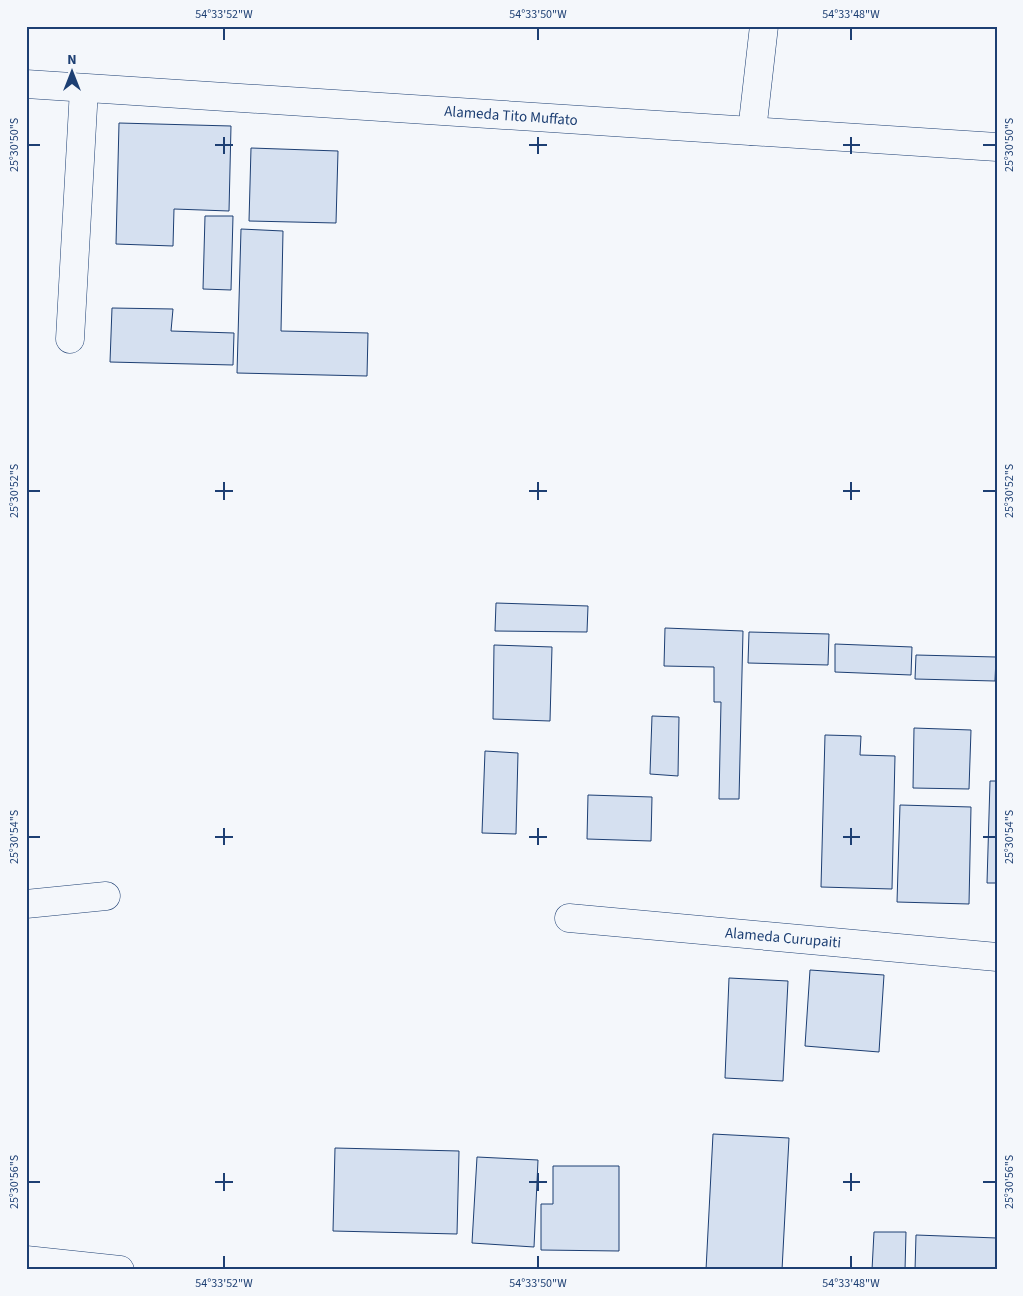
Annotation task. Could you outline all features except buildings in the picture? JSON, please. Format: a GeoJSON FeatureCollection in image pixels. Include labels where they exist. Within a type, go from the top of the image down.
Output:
{"type":"FeatureCollection","features":[{"type":"Feature","properties":{"kind":"street"},"geometry":{"type":"LineString","coordinates":[[752,131],[764,26]]}},
{"type":"Feature","properties":{"kind":"street","name":"Alameda Tito Muffato"},"geometry":{"type":"LineString","coordinates":[[26,84],[997,146]]}},
{"type":"Feature","properties":{"kind":"street"},"geometry":{"type":"LineString","coordinates":[[70,340],[84,89]]}},
{"type":"Feature","properties":{"kind":"street"},"geometry":{"type":"LineString","coordinates":[[26,904],[106,896]]}},
{"type":"Feature","properties":{"kind":"street","name":"Alameda Curupaiti"},"geometry":{"type":"LineString","coordinates":[[569,918],[997,957]]}},
{"type":"Feature","properties":{"kind":"street"},"geometry":{"type":"LineString","coordinates":[[26,1260],[120,1270]]}}]}
